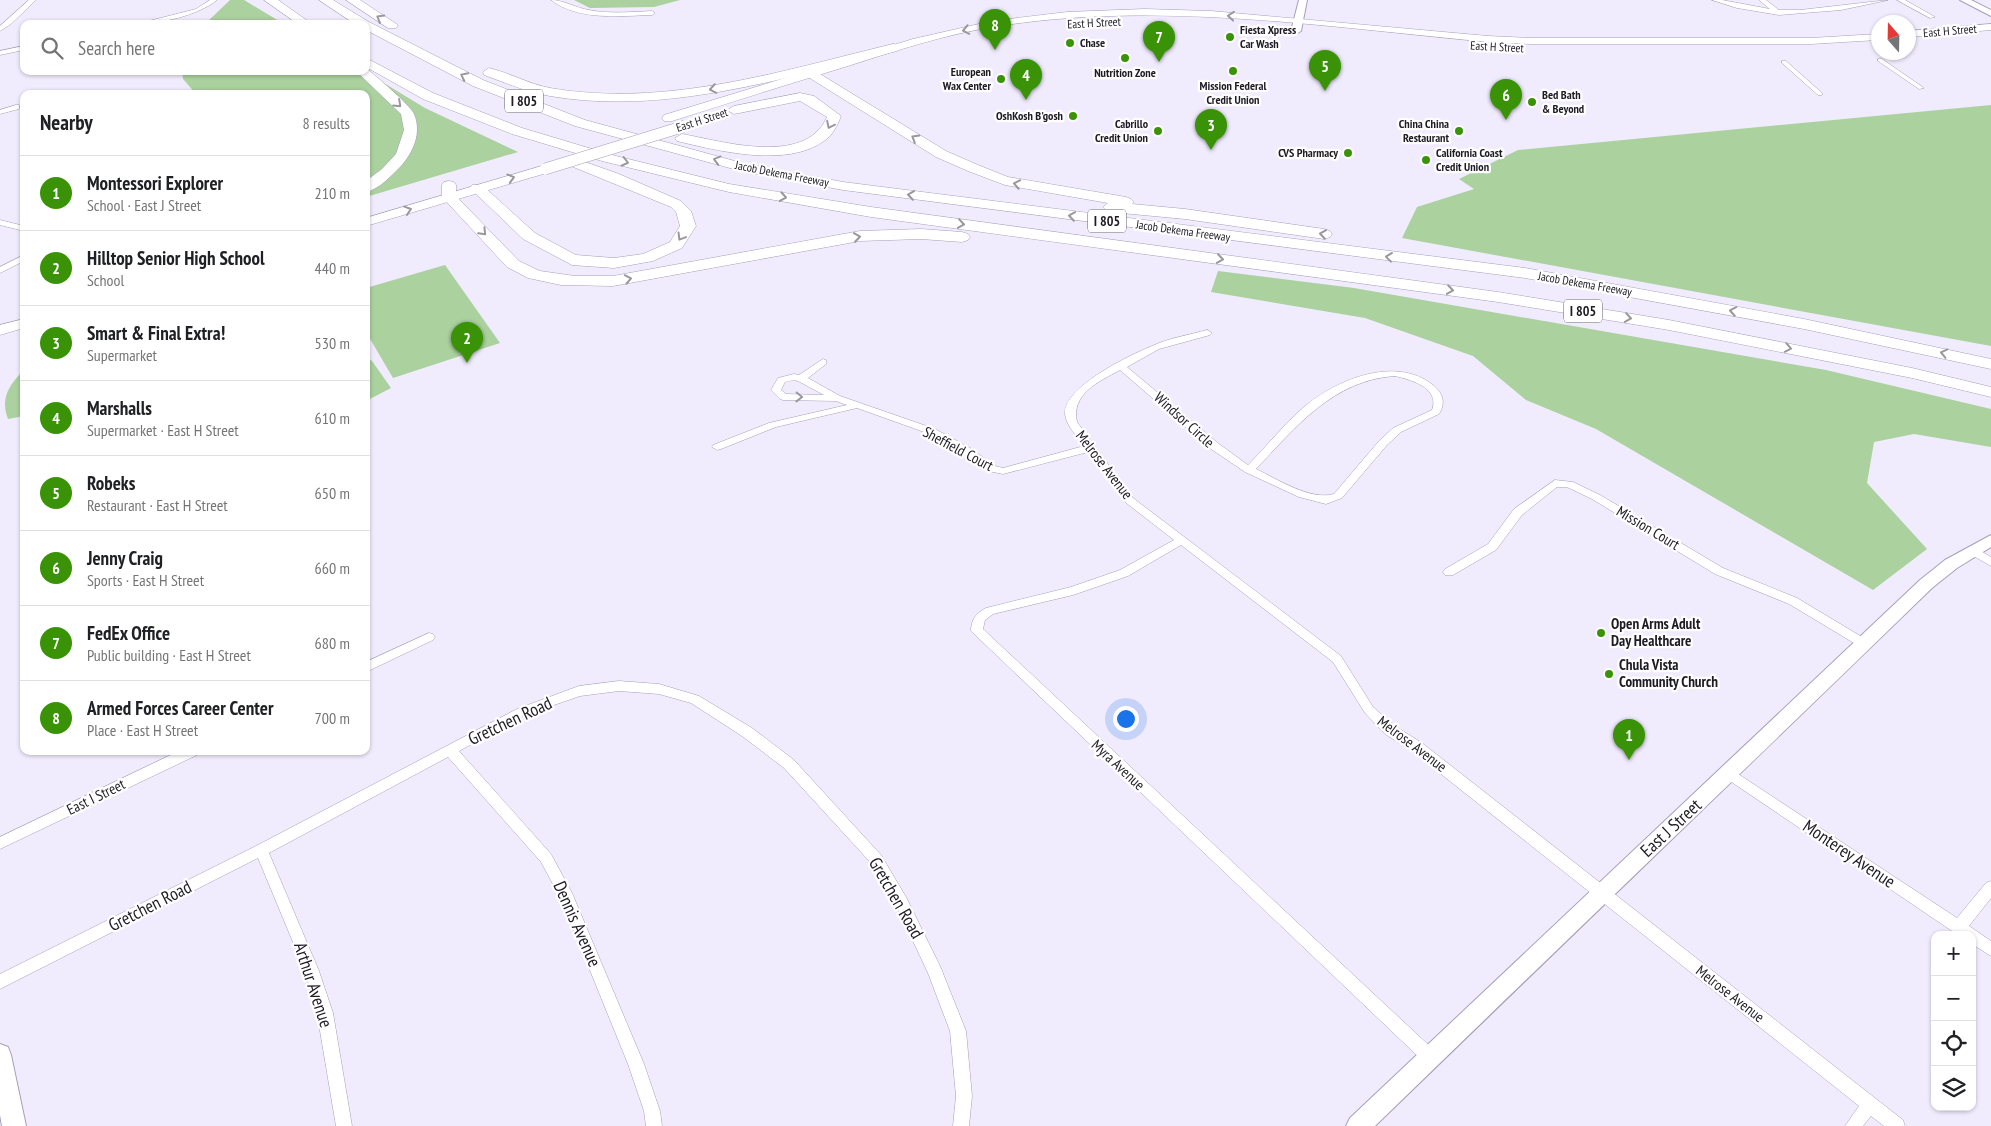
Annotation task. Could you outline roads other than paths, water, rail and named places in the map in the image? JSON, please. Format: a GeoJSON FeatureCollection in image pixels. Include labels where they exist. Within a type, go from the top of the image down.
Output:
{"type":"FeatureCollection","features":[{"type":"Feature","properties":{"kind":"highway"},"geometry":{"type":"LineString","coordinates":[[270,0],[300,20]]}},
{"type":"Feature","properties":{"kind":"highway","name":"Jacob Dekema Freeway"},"geometry":{"type":"LineString","coordinates":[[325,0],[358,20]]}},
{"type":"Feature","properties":{"kind":"highway"},"geometry":{"type":"LineString","coordinates":[[352,0],[422,42],[492,78],[562,106],[665,135],[780,162],[890,180],[1185,214],[1483,259],[1525,273]]}},
{"type":"Feature","properties":{"kind":"highway","name":"Jacob Dekema Freeway"},"geometry":{"type":"LineString","coordinates":[[370,27],[478,83],[580,123],[741,167],[852,187],[1525,273],[1804,324],[1991,364]]}},
{"type":"Feature","properties":{"kind":"highway"},"geometry":{"type":"LineString","coordinates":[[453,58],[533,88],[550,92],[615,98],[670,97],[718,89],[893,48]]}},
{"type":"Feature","properties":{"kind":"highway","name":"Jacob Dekema Freeway"},"geometry":{"type":"LineString","coordinates":[[370,64],[428,96],[570,148],[729,188],[871,212],[1498,297],[1668,325],[1912,373],[1991,392]]}},
{"type":"Feature","properties":{"kind":"highway"},"geometry":{"type":"LineString","coordinates":[[366,75],[408,113],[411,130],[403,155],[387,172],[370,185]]}},
{"type":"Feature","properties":{"kind":"highway"},"geometry":{"type":"LineString","coordinates":[[819,77],[941,154],[1005,181],[1154,206],[1185,214]]}},
{"type":"Feature","properties":{"kind":"highway"},"geometry":{"type":"LineString","coordinates":[[665,135],[739,150],[788,149],[806,145],[823,137],[832,125],[834,116],[815,102],[800,97],[734,110]]}},
{"type":"Feature","properties":{"kind":"highway"},"geometry":{"type":"LineString","coordinates":[[477,188],[529,236],[572,260],[614,263],[647,258],[676,245],[688,226],[683,211],[676,204],[614,177],[509,138],[495,122]]}},
{"type":"Feature","properties":{"kind":"highway"},"geometry":{"type":"LineString","coordinates":[[449,191],[514,265],[542,276],[578,282],[613,282],[860,236],[921,234],[1171,253]]}},
{"type":"Feature","properties":{"kind":"main road","name":"East H Street"},"geometry":{"type":"LineString","coordinates":[[370,211],[685,126],[734,110],[893,48],[948,33],[983,26],[1075,14],[1173,12],[1482,47],[1835,48],[1871,46]]}},
{"type":"Feature","properties":{"kind":"main road","name":"East H Street"},"geometry":{"type":"LineString","coordinates":[[370,221],[449,191],[477,188],[668,118],[961,40],[1050,25],[1109,21],[1172,21],[1296,26],[1516,40],[1811,40],[1871,37]]}},
{"type":"Feature","properties":{"kind":"main road","name":"East H Street"},"geometry":{"type":"LineString","coordinates":[[1916,33],[1991,27]]}},
{"type":"Feature","properties":{"kind":"main road","name":"East H Street"},"geometry":{"type":"LineString","coordinates":[[1916,42],[1991,36]]}},
{"type":"Feature","properties":{"kind":"main road"},"geometry":{"type":"LineString","coordinates":[[0,330],[20,324]]}},
{"type":"Feature","properties":{"kind":"street"},"geometry":{"type":"LineString","coordinates":[[0,29],[10,23],[25,4],[33,0]]}},
{"type":"Feature","properties":{"kind":"street"},"geometry":{"type":"LineString","coordinates":[[157,20],[198,10],[214,0]]}},
{"type":"Feature","properties":{"kind":"street"},"geometry":{"type":"LineString","coordinates":[[554,0],[572,9],[586,12],[652,13]]}},
{"type":"Feature","properties":{"kind":"street"},"geometry":{"type":"LineString","coordinates":[[1296,26],[1303,0]]}},
{"type":"Feature","properties":{"kind":"street"},"geometry":{"type":"LineString","coordinates":[[1715,0],[1744,8],[1779,12],[1848,9],[1885,0]]}},
{"type":"Feature","properties":{"kind":"street"},"geometry":{"type":"LineString","coordinates":[[1762,0],[1779,12]]}},
{"type":"Feature","properties":{"kind":"street"},"geometry":{"type":"LineString","coordinates":[[1900,0],[1932,17]]}},
{"type":"Feature","properties":{"kind":"street"},"geometry":{"type":"LineString","coordinates":[[1964,0],[1991,13]]}},
{"type":"Feature","properties":{"kind":"street"},"geometry":{"type":"LineString","coordinates":[[0,53],[20,49]]}},
{"type":"Feature","properties":{"kind":"street"},"geometry":{"type":"LineString","coordinates":[[1880,60],[1921,88]]}},
{"type":"Feature","properties":{"kind":"street"},"geometry":{"type":"LineString","coordinates":[[1784,62],[1820,94]]}},
{"type":"Feature","properties":{"kind":"street"},"geometry":{"type":"LineString","coordinates":[[0,112],[16,107]]}},
{"type":"Feature","properties":{"kind":"street"},"geometry":{"type":"LineString","coordinates":[[0,222],[20,228]]}},
{"type":"Feature","properties":{"kind":"street"},"geometry":{"type":"LineString","coordinates":[[0,270],[20,259]]}},
{"type":"Feature","properties":{"kind":"street","name":"Melrose Avenue"},"geometry":{"type":"LineString","coordinates":[[1207,333],[1156,347],[1120,366],[1081,390],[1070,406],[1072,422],[1129,500],[1337,659],[1369,710],[1379,721],[1417,747],[1897,1126]]}},
{"type":"Feature","properties":{"kind":"street","name":"Sheffield Court"},"geometry":{"type":"LineString","coordinates":[[801,378],[824,362]]}},
{"type":"Feature","properties":{"kind":"street","name":"Windsor Circle"},"geometry":{"type":"LineString","coordinates":[[1120,366],[1225,455],[1249,470],[1304,495],[1326,500],[1338,496],[1383,443],[1397,430],[1436,412],[1439,399],[1429,386],[1410,376],[1388,373],[1368,377],[1341,388],[1308,409],[1249,470]]}},
{"type":"Feature","properties":{"kind":"street","name":"Sheffield Court"},"geometry":{"type":"LineString","coordinates":[[837,398],[783,397],[776,390],[782,380],[794,377],[801,378],[837,398],[916,428],[931,431],[966,450],[992,469],[1003,471],[1090,448]]}},
{"type":"Feature","properties":{"kind":"street"},"geometry":{"type":"LineString","coordinates":[[717,447],[773,425],[858,405]]}},
{"type":"Feature","properties":{"kind":"street","name":"Mission Court"},"geometry":{"type":"LineString","coordinates":[[1449,572],[1492,547],[1518,512],[1555,483],[1569,484],[1719,571],[1793,601],[1863,643]]}},
{"type":"Feature","properties":{"kind":"street","name":"Myra Avenue"},"geometry":{"type":"LineString","coordinates":[[1182,540],[1124,573],[1073,591],[990,611],[980,616],[977,631],[1430,1057]]}},
{"type":"Feature","properties":{"kind":"street","name":"East J Street"},"geometry":{"type":"LineString","coordinates":[[1358,1126],[1601,892],[1729,774],[1941,570],[1991,540]]}},
{"type":"Feature","properties":{"kind":"street"},"geometry":{"type":"LineString","coordinates":[[1972,550],[1991,562]]}},
{"type":"Feature","properties":{"kind":"street"},"geometry":{"type":"LineString","coordinates":[[370,665],[429,637]]}},
{"type":"Feature","properties":{"kind":"street","name":"Gretchen Road"},"geometry":{"type":"LineString","coordinates":[[0,982],[261,850],[520,712],[579,691],[619,686],[659,689],[695,699],[755,738],[789,764],[876,859],[901,901],[936,971],[958,1031],[964,1096],[961,1126]]}},
{"type":"Feature","properties":{"kind":"street","name":"Dennis Avenue"},"geometry":{"type":"LineString","coordinates":[[450,750],[462,766],[546,858],[570,904],[636,1064],[652,1111],[654,1126]]}},
{"type":"Feature","properties":{"kind":"street","name":"East I Street"},"geometry":{"type":"LineString","coordinates":[[0,844],[184,755]]}},
{"type":"Feature","properties":{"kind":"street","name":"Monterey Avenue"},"geometry":{"type":"LineString","coordinates":[[1729,774],[1964,931]]}},
{"type":"Feature","properties":{"kind":"street","name":"Arthur Avenue"},"geometry":{"type":"LineString","coordinates":[[261,850],[312,971],[325,1013],[344,1126]]}},
{"type":"Feature","properties":{"kind":"street"},"geometry":{"type":"LineString","coordinates":[[1968,931],[1991,886]]}},
{"type":"Feature","properties":{"kind":"street","name":"Monterey Avenue"},"geometry":{"type":"LineString","coordinates":[[1976,939],[1991,949]]}},
{"type":"Feature","properties":{"kind":"street"},"geometry":{"type":"LineString","coordinates":[[0,1055],[14,1126]]}},
{"type":"Feature","properties":{"kind":"street"},"geometry":{"type":"LineString","coordinates":[[1853,1126],[1870,1105]]}},
{"type":"Feature","properties":{"kind":"place","name":"Fiesta Xpress Car Wash"},"geometry":{"type":"Point","coordinates":[1230,37]}},
{"type":"Feature","properties":{"kind":"place","name":"Chase"},"geometry":{"type":"Point","coordinates":[1070,43]}},
{"type":"Feature","properties":{"kind":"place","name":"Armed Forces Career Center"},"geometry":{"type":"Point","coordinates":[995,50]}},
{"type":"Feature","properties":{"kind":"place","name":"Nutrition Zone"},"geometry":{"type":"Point","coordinates":[1125,58]}},
{"type":"Feature","properties":{"kind":"place","name":"FedEx Office"},"geometry":{"type":"Point","coordinates":[1159,62]}},
{"type":"Feature","properties":{"kind":"place","name":"Mission Federal Credit Union"},"geometry":{"type":"Point","coordinates":[1233,71]}},
{"type":"Feature","properties":{"kind":"place","name":"European Wax Center"},"geometry":{"type":"Point","coordinates":[1001,79]}},
{"type":"Feature","properties":{"kind":"place","name":"Robeks"},"geometry":{"type":"Point","coordinates":[1325,91]}},
{"type":"Feature","properties":{"kind":"place","name":"Marshalls"},"geometry":{"type":"Point","coordinates":[1026,100]}},
{"type":"Feature","properties":{"kind":"place","name":"Bed Bath & Beyond"},"geometry":{"type":"Point","coordinates":[1532,102]}},
{"type":"Feature","properties":{"kind":"place","name":"OshKosh B'gosh"},"geometry":{"type":"Point","coordinates":[1073,116]}},
{"type":"Feature","properties":{"kind":"place","name":"Jenny Craig"},"geometry":{"type":"Point","coordinates":[1506,120]}},
{"type":"Feature","properties":{"kind":"place","name":"Cabrillo Credit Union"},"geometry":{"type":"Point","coordinates":[1158,131]}},
{"type":"Feature","properties":{"kind":"place","name":"China China Restaurant"},"geometry":{"type":"Point","coordinates":[1459,131]}},
{"type":"Feature","properties":{"kind":"place","name":"Smart & Final Extra!"},"geometry":{"type":"Point","coordinates":[1211,150]}},
{"type":"Feature","properties":{"kind":"place","name":"CVS Pharmacy"},"geometry":{"type":"Point","coordinates":[1348,153]}},
{"type":"Feature","properties":{"kind":"place","name":"California Coast Credit Union"},"geometry":{"type":"Point","coordinates":[1426,160]}},
{"type":"Feature","properties":{"kind":"place","name":"Hilltop Senior High School"},"geometry":{"type":"Point","coordinates":[467,363]}},
{"type":"Feature","properties":{"kind":"place","name":"Open Arms Adult Day Healthcare"},"geometry":{"type":"Point","coordinates":[1601,633]}},
{"type":"Feature","properties":{"kind":"place","name":"Chula Vista Community Church"},"geometry":{"type":"Point","coordinates":[1609,674]}},
{"type":"Feature","properties":{"kind":"place","name":"Montessori Explorer"},"geometry":{"type":"Point","coordinates":[1629,760]}}]}
